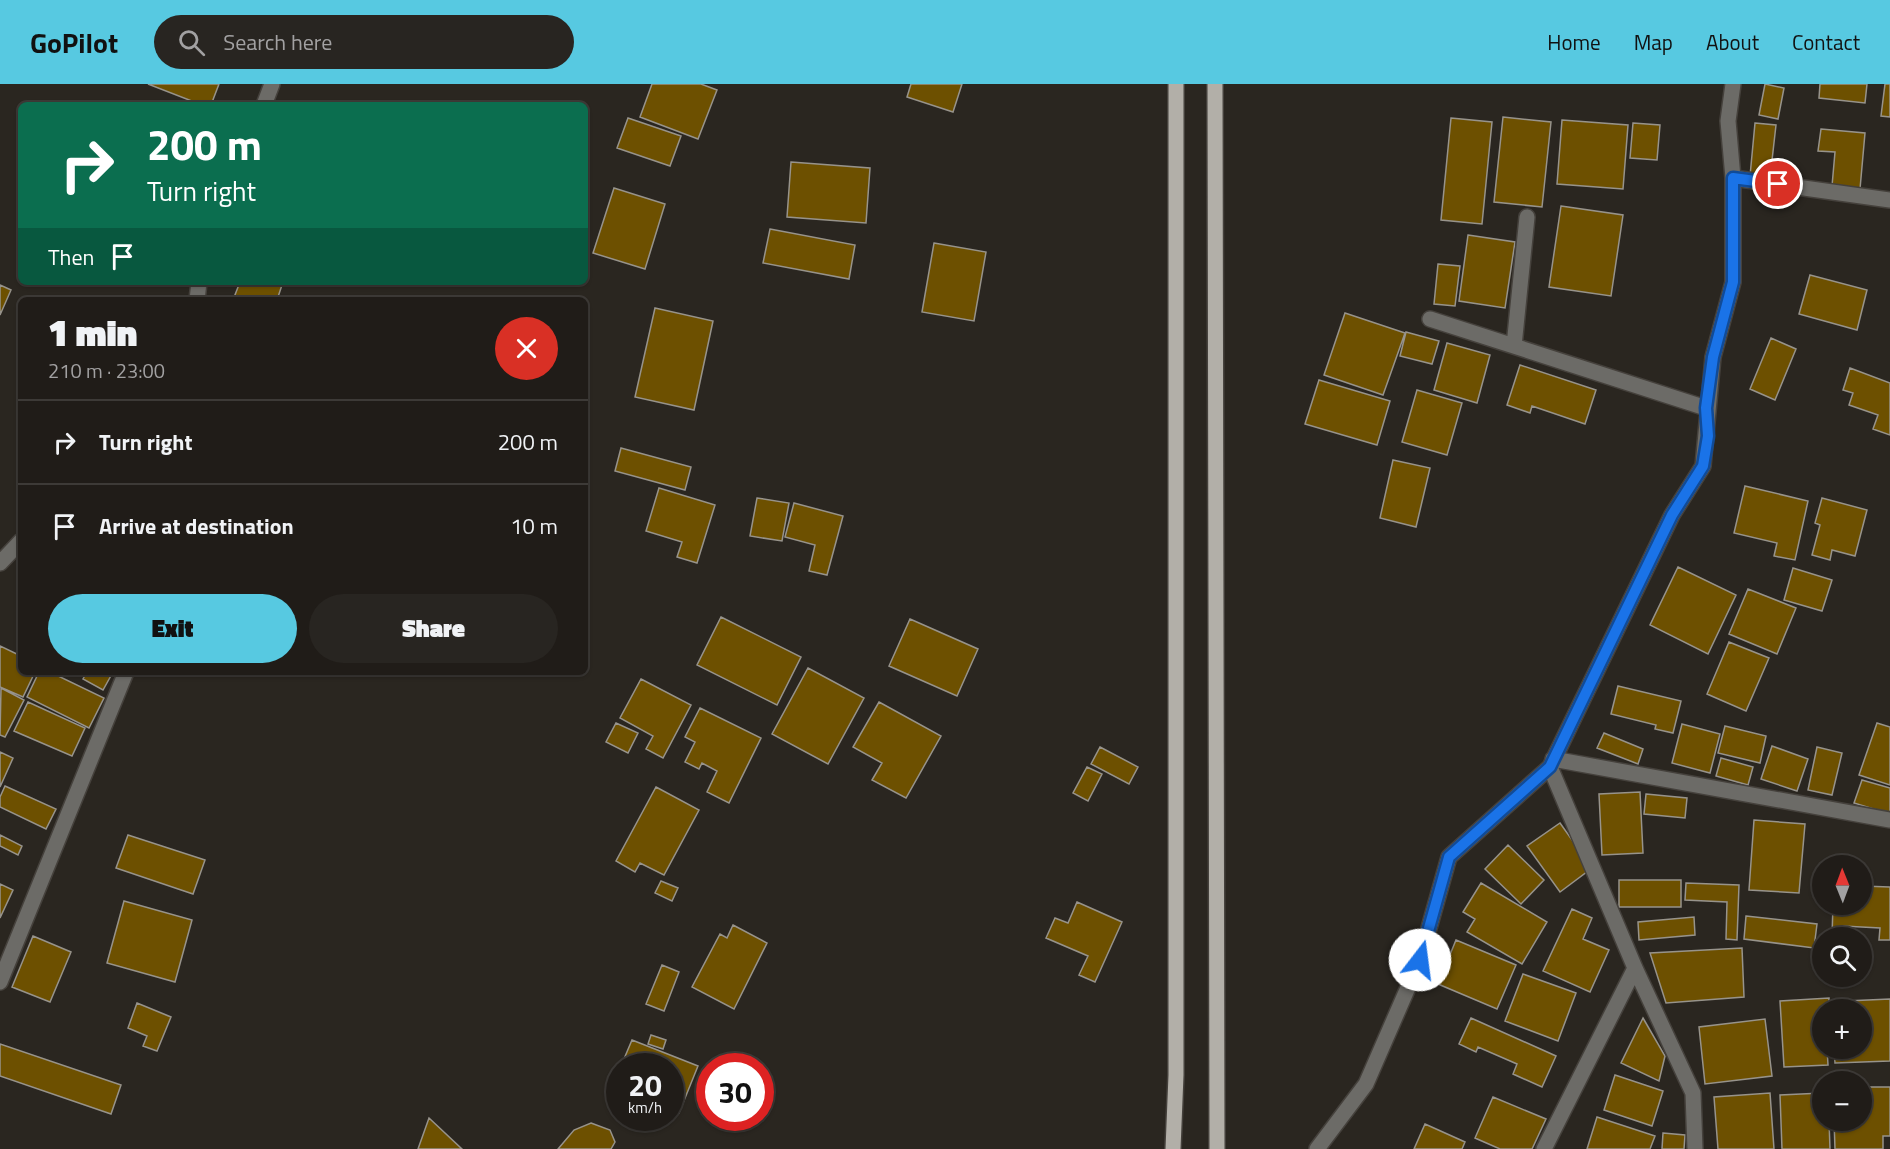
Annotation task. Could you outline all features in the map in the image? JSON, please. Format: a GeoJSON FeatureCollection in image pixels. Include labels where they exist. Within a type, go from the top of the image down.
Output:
{"type":"FeatureCollection","features":[{"type":"Feature","properties":{"kind":"main road"},"geometry":{"type":"LineString","coordinates":[[1173,1149],[1176,1075],[1176,84]]}},
{"type":"Feature","properties":{"kind":"main road"},"geometry":{"type":"LineString","coordinates":[[1215,84],[1219,1007],[1217,1149]]}},
{"type":"Feature","properties":{"kind":"street"},"geometry":{"type":"LineString","coordinates":[[265,102],[272,84]]}},
{"type":"Feature","properties":{"kind":"street"},"geometry":{"type":"LineString","coordinates":[[1317,1149],[1366,1084],[1420,960],[1449,857],[1551,763],[1672,515],[1703,466],[1708,436],[1706,408],[1713,357],[1733,282],[1733,178],[1728,121],[1733,84]]}},
{"type":"Feature","properties":{"kind":"street"},"geometry":{"type":"LineString","coordinates":[[1733,178],[1890,200]]}},
{"type":"Feature","properties":{"kind":"street"},"geometry":{"type":"LineString","coordinates":[[1514,346],[1527,217]]}},
{"type":"Feature","properties":{"kind":"street"},"geometry":{"type":"LineString","coordinates":[[1430,319],[1706,408]]}},
{"type":"Feature","properties":{"kind":"street"},"geometry":{"type":"LineString","coordinates":[[0,563],[18,544]]}},
{"type":"Feature","properties":{"kind":"street"},"geometry":{"type":"LineString","coordinates":[[0,982],[125,675]]}},
{"type":"Feature","properties":{"kind":"street"},"geometry":{"type":"LineString","coordinates":[[1551,763],[1890,820]]}},
{"type":"Feature","properties":{"kind":"street"},"geometry":{"type":"LineString","coordinates":[[1551,763],[1635,968],[1693,1093],[1695,1149]]}},
{"type":"Feature","properties":{"kind":"street"},"geometry":{"type":"LineString","coordinates":[[1544,1149],[1635,968]]}},
{"type":"Feature","properties":{"kind":"building"},"geometry":{"type":"Polygon","coordinates":[[[148,84],[219,84],[212,102],[194,102],[148,84]]]}},
{"type":"Feature","properties":{"kind":"building"},"geometry":{"type":"Polygon","coordinates":[[[652,84],[701,84],[717,90],[698,139],[640,117],[652,84]]]}},
{"type":"Feature","properties":{"kind":"building"},"geometry":{"type":"Polygon","coordinates":[[[911,84],[962,84],[953,112],[907,97],[911,84]]]}},
{"type":"Feature","properties":{"kind":"building"},"geometry":{"type":"Polygon","coordinates":[[[1765,84],[1784,88],[1778,119],[1759,115],[1765,84]]]}},
{"type":"Feature","properties":{"kind":"building"},"geometry":{"type":"Polygon","coordinates":[[[1820,84],[1867,84],[1865,103],[1819,98],[1820,84]]]}},
{"type":"Feature","properties":{"kind":"building"},"geometry":{"type":"Polygon","coordinates":[[[1885,84],[1890,84],[1890,117],[1881,116],[1885,84]]]}},
{"type":"Feature","properties":{"kind":"building"},"geometry":{"type":"Polygon","coordinates":[[[1503,117],[1551,122],[1542,207],[1494,202],[1503,117]]]}},
{"type":"Feature","properties":{"kind":"building"},"geometry":{"type":"Polygon","coordinates":[[[628,118],[681,136],[670,166],[617,148],[628,118]]]}},
{"type":"Feature","properties":{"kind":"building"},"geometry":{"type":"Polygon","coordinates":[[[1451,118],[1492,122],[1482,224],[1441,220],[1451,118]]]}},
{"type":"Feature","properties":{"kind":"building"},"geometry":{"type":"Polygon","coordinates":[[[1562,120],[1628,125],[1623,189],[1557,184],[1562,120]]]}},
{"type":"Feature","properties":{"kind":"building"},"geometry":{"type":"Polygon","coordinates":[[[1633,123],[1660,125],[1657,160],[1630,158],[1633,123]]]}},
{"type":"Feature","properties":{"kind":"building"},"geometry":{"type":"Polygon","coordinates":[[[1755,123],[1776,125],[1770,178],[1750,176],[1755,123]]]}},
{"type":"Feature","properties":{"kind":"building"},"geometry":{"type":"Polygon","coordinates":[[[1821,129],[1865,133],[1860,189],[1832,186],[1835,152],[1818,151],[1821,129]]]}},
{"type":"Feature","properties":{"kind":"building"},"geometry":{"type":"Polygon","coordinates":[[[791,162],[870,168],[866,223],[787,217],[791,162]]]}},
{"type":"Feature","properties":{"kind":"building"},"geometry":{"type":"Polygon","coordinates":[[[614,188],[665,204],[645,269],[593,253],[614,188]]]}},
{"type":"Feature","properties":{"kind":"building"},"geometry":{"type":"Polygon","coordinates":[[[1561,206],[1623,215],[1611,296],[1549,287],[1561,206]]]}},
{"type":"Feature","properties":{"kind":"building"},"geometry":{"type":"Polygon","coordinates":[[[770,229],[855,245],[849,279],[763,263],[770,229]]]}},
{"type":"Feature","properties":{"kind":"building"},"geometry":{"type":"Polygon","coordinates":[[[1468,235],[1515,242],[1505,308],[1459,301],[1468,235]]]}},
{"type":"Feature","properties":{"kind":"building"},"geometry":{"type":"Polygon","coordinates":[[[934,243],[986,252],[974,321],[922,312],[934,243]]]}},
{"type":"Feature","properties":{"kind":"building"},"geometry":{"type":"Polygon","coordinates":[[[1438,264],[1460,266],[1455,306],[1434,304],[1438,264]]]}},
{"type":"Feature","properties":{"kind":"building"},"geometry":{"type":"Polygon","coordinates":[[[1810,275],[1867,290],[1857,330],[1799,314],[1810,275]]]}},
{"type":"Feature","properties":{"kind":"building"},"geometry":{"type":"Polygon","coordinates":[[[0,285],[11,290],[0,315],[0,285]]]}},
{"type":"Feature","properties":{"kind":"building"},"geometry":{"type":"Polygon","coordinates":[[[239,285],[282,285],[278,297],[234,297],[239,285]]]}},
{"type":"Feature","properties":{"kind":"building"},"geometry":{"type":"Polygon","coordinates":[[[655,308],[713,321],[694,410],[635,397],[655,308]]]}},
{"type":"Feature","properties":{"kind":"building"},"geometry":{"type":"Polygon","coordinates":[[[1345,313],[1405,333],[1383,395],[1324,375],[1345,313]]]}},
{"type":"Feature","properties":{"kind":"building"},"geometry":{"type":"Polygon","coordinates":[[[1406,332],[1439,341],[1432,364],[1400,356],[1406,332]]]}},
{"type":"Feature","properties":{"kind":"building"},"geometry":{"type":"Polygon","coordinates":[[[1771,338],[1796,349],[1775,400],[1750,389],[1771,338]]]}},
{"type":"Feature","properties":{"kind":"building"},"geometry":{"type":"Polygon","coordinates":[[[1447,343],[1490,355],[1477,403],[1434,390],[1447,343]]]}},
{"type":"Feature","properties":{"kind":"building"},"geometry":{"type":"Polygon","coordinates":[[[1520,365],[1596,390],[1585,424],[1532,406],[1530,413],[1507,405],[1520,365]]]}},
{"type":"Feature","properties":{"kind":"building"},"geometry":{"type":"Polygon","coordinates":[[[1850,368],[1890,383],[1890,435],[1873,429],[1878,415],[1849,405],[1853,393],[1843,390],[1850,368]]]}},
{"type":"Feature","properties":{"kind":"building"},"geometry":{"type":"Polygon","coordinates":[[[1319,380],[1390,401],[1377,445],[1305,424],[1319,380]]]}},
{"type":"Feature","properties":{"kind":"building"},"geometry":{"type":"Polygon","coordinates":[[[1417,390],[1462,403],[1447,455],[1402,442],[1417,390]]]}},
{"type":"Feature","properties":{"kind":"building"},"geometry":{"type":"Polygon","coordinates":[[[621,448],[691,467],[685,490],[615,471],[621,448]]]}},
{"type":"Feature","properties":{"kind":"building"},"geometry":{"type":"Polygon","coordinates":[[[1393,460],[1430,468],[1416,527],[1380,518],[1393,460]]]}},
{"type":"Feature","properties":{"kind":"building"},"geometry":{"type":"Polygon","coordinates":[[[1745,486],[1808,501],[1795,560],[1774,556],[1777,543],[1734,533],[1745,486]]]}},
{"type":"Feature","properties":{"kind":"building"},"geometry":{"type":"Polygon","coordinates":[[[659,488],[715,505],[697,563],[677,557],[682,542],[646,531],[659,488]]]}},
{"type":"Feature","properties":{"kind":"building"},"geometry":{"type":"Polygon","coordinates":[[[757,498],[789,503],[782,541],[750,536],[757,498]]]}},
{"type":"Feature","properties":{"kind":"building"},"geometry":{"type":"Polygon","coordinates":[[[1822,498],[1867,510],[1855,556],[1832,550],[1830,560],[1812,555],[1820,525],[1815,523],[1822,498]]]}},
{"type":"Feature","properties":{"kind":"building"},"geometry":{"type":"Polygon","coordinates":[[[794,503],[843,516],[827,575],[809,571],[815,545],[785,537],[794,503]]]}},
{"type":"Feature","properties":{"kind":"building"},"geometry":{"type":"Polygon","coordinates":[[[1678,567],[1736,595],[1708,654],[1650,625],[1678,567]]]}},
{"type":"Feature","properties":{"kind":"building"},"geometry":{"type":"Polygon","coordinates":[[[1793,568],[1832,580],[1822,611],[1784,600],[1793,568]]]}},
{"type":"Feature","properties":{"kind":"building"},"geometry":{"type":"Polygon","coordinates":[[[1748,589],[1796,608],[1777,654],[1729,634],[1748,589]]]}},
{"type":"Feature","properties":{"kind":"building"},"geometry":{"type":"Polygon","coordinates":[[[721,617],[801,657],[777,705],[697,665],[721,617]]]}},
{"type":"Feature","properties":{"kind":"building"},"geometry":{"type":"Polygon","coordinates":[[[910,619],[978,649],[957,696],[889,666],[910,619]]]}},
{"type":"Feature","properties":{"kind":"building"},"geometry":{"type":"Polygon","coordinates":[[[1729,642],[1769,658],[1746,711],[1707,694],[1729,642]]]}},
{"type":"Feature","properties":{"kind":"building"},"geometry":{"type":"Polygon","coordinates":[[[0,646],[18,655],[18,675],[34,675],[23,697],[0,687],[0,646]]]}},
{"type":"Feature","properties":{"kind":"building"},"geometry":{"type":"Polygon","coordinates":[[[808,668],[864,698],[828,764],[772,734],[808,668]]]}},
{"type":"Feature","properties":{"kind":"building"},"geometry":{"type":"Polygon","coordinates":[[[38,675],[56,675],[104,698],[89,728],[27,697],[38,675]]]}},
{"type":"Feature","properties":{"kind":"building"},"geometry":{"type":"Polygon","coordinates":[[[85,675],[111,675],[103,690],[83,679],[85,675]]]}},
{"type":"Feature","properties":{"kind":"building"},"geometry":{"type":"Polygon","coordinates":[[[641,679],[691,705],[663,758],[646,749],[653,736],[620,718],[641,679]]]}},
{"type":"Feature","properties":{"kind":"building"},"geometry":{"type":"Polygon","coordinates":[[[1618,686],[1681,701],[1673,733],[1655,729],[1656,725],[1611,714],[1618,686]]]}},
{"type":"Feature","properties":{"kind":"building"},"geometry":{"type":"Polygon","coordinates":[[[1,688],[24,700],[5,737],[0,735],[1,688]]]}},
{"type":"Feature","properties":{"kind":"building"},"geometry":{"type":"Polygon","coordinates":[[[28,702],[85,728],[72,756],[14,731],[28,702]]]}},
{"type":"Feature","properties":{"kind":"building"},"geometry":{"type":"Polygon","coordinates":[[[879,702],[941,736],[906,798],[872,780],[882,763],[853,747],[879,702]]]}},
{"type":"Feature","properties":{"kind":"building"},"geometry":{"type":"Polygon","coordinates":[[[700,708],[761,738],[729,803],[707,792],[717,771],[702,763],[699,769],[685,762],[695,742],[685,737],[700,708]]]}},
{"type":"Feature","properties":{"kind":"building"},"geometry":{"type":"Polygon","coordinates":[[[616,723],[638,733],[628,753],[606,742],[616,723]]]}},
{"type":"Feature","properties":{"kind":"building"},"geometry":{"type":"Polygon","coordinates":[[[1877,723],[1890,727],[1890,785],[1859,775],[1877,723]]]}},
{"type":"Feature","properties":{"kind":"building"},"geometry":{"type":"Polygon","coordinates":[[[1682,724],[1720,734],[1710,773],[1672,763],[1682,724]]]}},
{"type":"Feature","properties":{"kind":"building"},"geometry":{"type":"Polygon","coordinates":[[[1725,726],[1766,736],[1760,763],[1718,753],[1725,726]]]}},
{"type":"Feature","properties":{"kind":"building"},"geometry":{"type":"Polygon","coordinates":[[[1604,733],[1643,749],[1638,764],[1597,748],[1604,733]]]}},
{"type":"Feature","properties":{"kind":"building"},"geometry":{"type":"Polygon","coordinates":[[[1772,746],[1808,759],[1797,791],[1761,779],[1772,746]]]}},
{"type":"Feature","properties":{"kind":"building"},"geometry":{"type":"Polygon","coordinates":[[[1100,747],[1138,767],[1129,784],[1091,764],[1100,747]]]}},
{"type":"Feature","properties":{"kind":"building"},"geometry":{"type":"Polygon","coordinates":[[[1817,747],[1842,753],[1832,795],[1808,790],[1817,747]]]}},
{"type":"Feature","properties":{"kind":"building"},"geometry":{"type":"Polygon","coordinates":[[[0,752],[13,758],[0,787],[0,752]]]}},
{"type":"Feature","properties":{"kind":"building"},"geometry":{"type":"Polygon","coordinates":[[[1721,758],[1753,767],[1748,785],[1716,776],[1721,758]]]}},
{"type":"Feature","properties":{"kind":"building"},"geometry":{"type":"Polygon","coordinates":[[[1087,767],[1102,774],[1088,801],[1073,793],[1087,767]]]}},
{"type":"Feature","properties":{"kind":"building"},"geometry":{"type":"Polygon","coordinates":[[[1862,780],[1890,788],[1890,814],[1854,803],[1862,780]]]}},
{"type":"Feature","properties":{"kind":"building"},"geometry":{"type":"Polygon","coordinates":[[[5,786],[56,809],[46,829],[0,807],[0,797],[5,786]]]}},
{"type":"Feature","properties":{"kind":"building"},"geometry":{"type":"Polygon","coordinates":[[[656,787],[699,810],[664,875],[640,863],[635,872],[616,861],[656,787]]]}},
{"type":"Feature","properties":{"kind":"building"},"geometry":{"type":"Polygon","coordinates":[[[1640,792],[1643,853],[1602,855],[1599,794],[1640,792]]]}},
{"type":"Feature","properties":{"kind":"building"},"geometry":{"type":"Polygon","coordinates":[[[1646,794],[1687,798],[1685,818],[1644,814],[1646,794]]]}},
{"type":"Feature","properties":{"kind":"building"},"geometry":{"type":"Polygon","coordinates":[[[1754,820],[1805,824],[1799,893],[1749,890],[1754,820]]]}},
{"type":"Feature","properties":{"kind":"building"},"geometry":{"type":"Polygon","coordinates":[[[1560,823],[1592,868],[1560,892],[1527,846],[1560,823]]]}},
{"type":"Feature","properties":{"kind":"building"},"geometry":{"type":"Polygon","coordinates":[[[0,835],[22,846],[18,855],[0,846],[0,835]]]}},
{"type":"Feature","properties":{"kind":"building"},"geometry":{"type":"Polygon","coordinates":[[[128,835],[205,860],[193,894],[116,868],[128,835]]]}},
{"type":"Feature","properties":{"kind":"building"},"geometry":{"type":"Polygon","coordinates":[[[1508,845],[1544,880],[1521,904],[1485,869],[1508,845]]]}},
{"type":"Feature","properties":{"kind":"building"},"geometry":{"type":"Polygon","coordinates":[[[1619,880],[1681,880],[1681,907],[1619,907],[1619,880]]]}},
{"type":"Feature","properties":{"kind":"building"},"geometry":{"type":"Polygon","coordinates":[[[661,881],[678,888],[672,901],[655,893],[661,881]]]}},
{"type":"Feature","properties":{"kind":"building"},"geometry":{"type":"Polygon","coordinates":[[[1481,883],[1547,922],[1522,964],[1467,932],[1475,919],[1463,912],[1481,883]]]}},
{"type":"Feature","properties":{"kind":"building"},"geometry":{"type":"Polygon","coordinates":[[[1686,883],[1739,885],[1737,940],[1726,939],[1727,902],[1685,900],[1686,883]]]}},
{"type":"Feature","properties":{"kind":"building"},"geometry":{"type":"Polygon","coordinates":[[[0,884],[13,890],[0,918],[0,884]]]}},
{"type":"Feature","properties":{"kind":"building"},"geometry":{"type":"Polygon","coordinates":[[[1872,886],[1890,887],[1890,940],[1879,940],[1880,928],[1832,927],[1833,915],[1872,915],[1872,886]]]}},
{"type":"Feature","properties":{"kind":"building"},"geometry":{"type":"Polygon","coordinates":[[[124,901],[192,920],[175,982],[107,963],[124,901]]]}},
{"type":"Feature","properties":{"kind":"building"},"geometry":{"type":"Polygon","coordinates":[[[1077,902],[1122,922],[1095,982],[1079,975],[1088,956],[1046,938],[1055,918],[1068,923],[1077,902]]]}},
{"type":"Feature","properties":{"kind":"building"},"geometry":{"type":"Polygon","coordinates":[[[1572,909],[1592,918],[1583,939],[1609,950],[1590,992],[1543,971],[1572,909]]]}},
{"type":"Feature","properties":{"kind":"building"},"geometry":{"type":"Polygon","coordinates":[[[1746,916],[1817,924],[1817,927],[1812,927],[1812,948],[1744,939],[1746,916]]]}},
{"type":"Feature","properties":{"kind":"building"},"geometry":{"type":"Polygon","coordinates":[[[1694,917],[1695,935],[1639,940],[1638,922],[1694,917]]]}},
{"type":"Feature","properties":{"kind":"building"},"geometry":{"type":"Polygon","coordinates":[[[733,925],[767,943],[734,1009],[692,987],[720,934],[727,938],[733,925]]]}},
{"type":"Feature","properties":{"kind":"building"},"geometry":{"type":"Polygon","coordinates":[[[33,936],[71,952],[50,1002],[12,987],[33,936]]]}},
{"type":"Feature","properties":{"kind":"building"},"geometry":{"type":"Polygon","coordinates":[[[1456,940],[1516,965],[1497,1009],[1438,984],[1456,940]]]}},
{"type":"Feature","properties":{"kind":"building"},"geometry":{"type":"Polygon","coordinates":[[[1742,948],[1744,997],[1666,1003],[1650,953],[1742,948]]]}},
{"type":"Feature","properties":{"kind":"building"},"geometry":{"type":"Polygon","coordinates":[[[662,965],[679,972],[664,1011],[646,1004],[662,965]]]}},
{"type":"Feature","properties":{"kind":"building"},"geometry":{"type":"Polygon","coordinates":[[[1523,974],[1576,993],[1558,1041],[1505,1021],[1523,974]]]}},
{"type":"Feature","properties":{"kind":"building"},"geometry":{"type":"Polygon","coordinates":[[[1812,999],[1812,1059],[1828,1059],[1828,1065],[1784,1067],[1780,1001],[1812,999]]]}},
{"type":"Feature","properties":{"kind":"building"},"geometry":{"type":"Polygon","coordinates":[[[1890,999],[1890,1061],[1835,1063],[1835,1059],[1872,1059],[1872,1000],[1890,999]]]}},
{"type":"Feature","properties":{"kind":"building"},"geometry":{"type":"Polygon","coordinates":[[[137,1003],[171,1017],[157,1051],[143,1046],[147,1036],[128,1028],[137,1003]]]}},
{"type":"Feature","properties":{"kind":"building"},"geometry":{"type":"Polygon","coordinates":[[[1471,1018],[1556,1056],[1542,1087],[1513,1074],[1517,1064],[1478,1047],[1476,1052],[1459,1044],[1471,1018]]]}},
{"type":"Feature","properties":{"kind":"building"},"geometry":{"type":"Polygon","coordinates":[[[1643,1018],[1665,1056],[1659,1081],[1621,1063],[1643,1018]]]}},
{"type":"Feature","properties":{"kind":"building"},"geometry":{"type":"Polygon","coordinates":[[[1765,1019],[1772,1076],[1705,1084],[1699,1027],[1765,1019]]]}},
{"type":"Feature","properties":{"kind":"building"},"geometry":{"type":"Polygon","coordinates":[[[651,1035],[666,1040],[663,1049],[648,1044],[651,1035]]]}},
{"type":"Feature","properties":{"kind":"building"},"geometry":{"type":"Polygon","coordinates":[[[632,1040],[665,1053],[626,1053],[632,1040]]]}},
{"type":"Feature","properties":{"kind":"building"},"geometry":{"type":"Polygon","coordinates":[[[0,1044],[121,1085],[111,1114],[0,1076],[0,1044]]]}},
{"type":"Feature","properties":{"kind":"building"},"geometry":{"type":"Polygon","coordinates":[[[684,1060],[696,1065],[696,1071],[684,1101],[684,1060]]]}},
{"type":"Feature","properties":{"kind":"building"},"geometry":{"type":"Polygon","coordinates":[[[1615,1075],[1663,1091],[1652,1126],[1604,1110],[1615,1075]]]}},
{"type":"Feature","properties":{"kind":"building"},"geometry":{"type":"Polygon","coordinates":[[[1872,1087],[1890,1087],[1890,1136],[1883,1136],[1883,1149],[1835,1149],[1834,1131],[1872,1131],[1872,1087]]]}},
{"type":"Feature","properties":{"kind":"building"},"geometry":{"type":"Polygon","coordinates":[[[1770,1093],[1774,1149],[1718,1149],[1714,1097],[1770,1093]]]}},
{"type":"Feature","properties":{"kind":"building"},"geometry":{"type":"Polygon","coordinates":[[[1812,1093],[1812,1131],[1829,1131],[1830,1149],[1782,1149],[1780,1095],[1812,1093]]]}},
{"type":"Feature","properties":{"kind":"building"},"geometry":{"type":"Polygon","coordinates":[[[1493,1097],[1546,1119],[1532,1149],[1500,1149],[1475,1138],[1493,1097]]]}},
{"type":"Feature","properties":{"kind":"building"},"geometry":{"type":"Polygon","coordinates":[[[1597,1117],[1655,1136],[1650,1149],[1587,1149],[1597,1117]]]}},
{"type":"Feature","properties":{"kind":"building"},"geometry":{"type":"Polygon","coordinates":[[[429,1118],[462,1149],[418,1149],[429,1118]]]}},
{"type":"Feature","properties":{"kind":"building"},"geometry":{"type":"Polygon","coordinates":[[[591,1123],[610,1131],[615,1142],[611,1149],[558,1149],[574,1130],[591,1123]]]}},
{"type":"Feature","properties":{"kind":"building"},"geometry":{"type":"Polygon","coordinates":[[[1425,1124],[1465,1142],[1462,1149],[1414,1149],[1425,1124]]]}},
{"type":"Feature","properties":{"kind":"building"},"geometry":{"type":"Polygon","coordinates":[[[1663,1133],[1685,1135],[1684,1149],[1662,1149],[1663,1133]]]}},
{"type":"Feature","properties":{"kind":"route"},"geometry":{"type":"LineString","coordinates":[[1420,960],[1449,857],[1550,767],[1672,515],[1703,466],[1708,436],[1706,408],[1713,357],[1733,282],[1733,178],[1778,184]]}}]}
